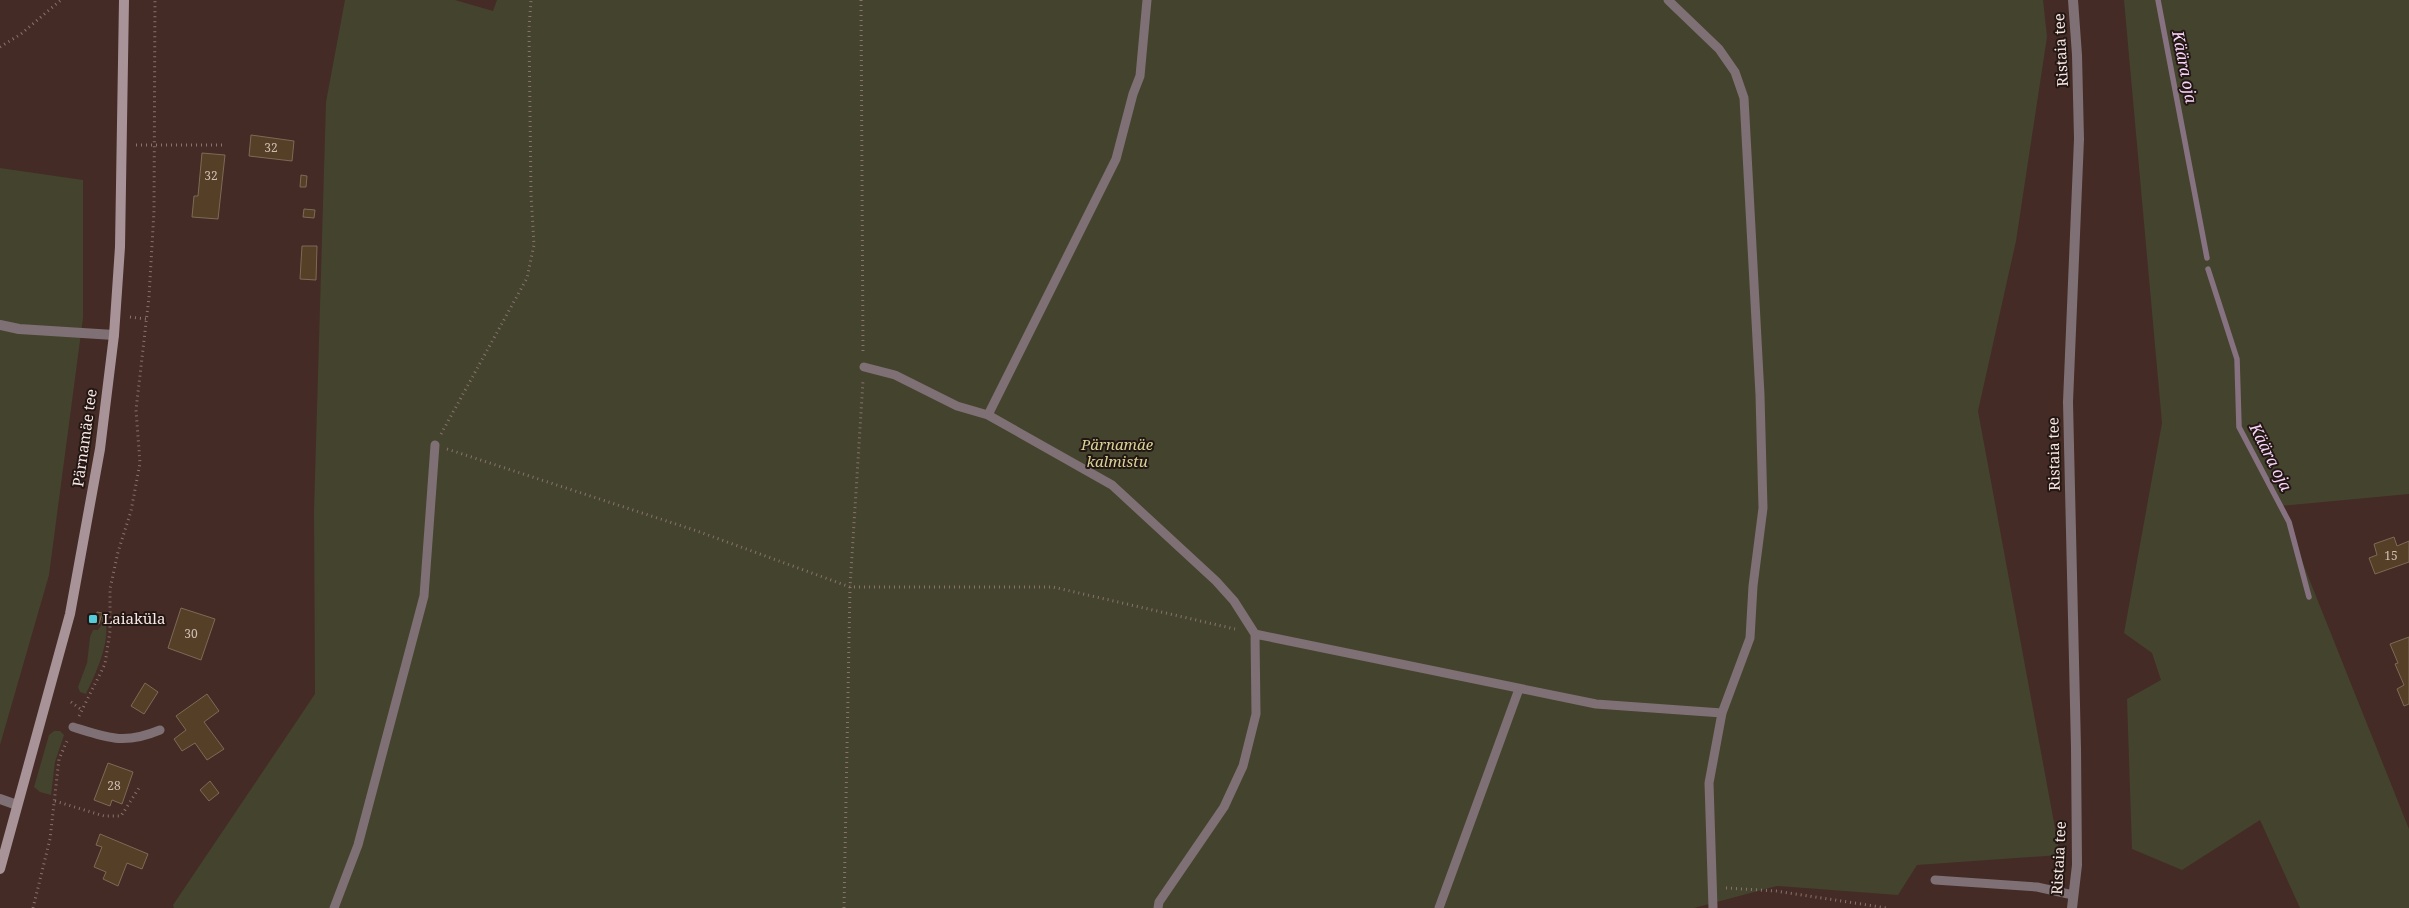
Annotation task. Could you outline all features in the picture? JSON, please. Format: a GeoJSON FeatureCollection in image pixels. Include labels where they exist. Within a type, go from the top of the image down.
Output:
{"type":"FeatureCollection","features":[{"type":"Feature","properties":{"kind":"main road","name":"Pärnamäe tee"},"geometry":{"type":"LineString","coordinates":[[0,870],[70,614],[100,449],[114,335],[120,247],[124,0]]}},
{"type":"Feature","properties":{"kind":"street","name":"Ristaia tee"},"geometry":{"type":"LineString","coordinates":[[2072,908],[2077,865],[2068,402],[2079,139],[2077,55],[2073,0]]}},
{"type":"Feature","properties":{"kind":"street"},"geometry":{"type":"LineString","coordinates":[[0,325],[20,329],[114,335]]}},
{"type":"Feature","properties":{"kind":"street"},"geometry":{"type":"LineString","coordinates":[[0,798],[17,805]]}},
{"type":"Feature","properties":{"kind":"lane"},"geometry":{"type":"LineString","coordinates":[[988,415],[1116,159],[1133,94],[1140,76],[1147,0]]}},
{"type":"Feature","properties":{"kind":"lane"},"geometry":{"type":"LineString","coordinates":[[1668,0],[1719,49],[1735,72],[1744,98],[1760,395],[1762,508],[1753,586],[1750,638],[1722,713],[1708,783],[1713,908]]}},
{"type":"Feature","properties":{"kind":"lane"},"geometry":{"type":"LineString","coordinates":[[864,367],[895,374],[957,406],[988,415],[1112,485],[1216,582],[1234,601],[1255,634],[1256,714],[1243,766],[1224,807],[1159,902],[1158,908]]}},
{"type":"Feature","properties":{"kind":"lane"},"geometry":{"type":"LineString","coordinates":[[334,908],[358,845],[424,596],[435,445]]}},
{"type":"Feature","properties":{"kind":"lane"},"geometry":{"type":"LineString","coordinates":[[1255,634],[1596,704],[1722,713]]}},
{"type":"Feature","properties":{"kind":"lane"},"geometry":{"type":"LineString","coordinates":[[1439,908],[1519,689]]}},
{"type":"Feature","properties":{"kind":"lane"},"geometry":{"type":"LineString","coordinates":[[73,727],[119,740],[139,739],[160,730]]}},
{"type":"Feature","properties":{"kind":"lane"},"geometry":{"type":"LineString","coordinates":[[1935,880],[2037,887],[2073,895]]}},
{"type":"Feature","properties":{"kind":"path"},"geometry":{"type":"LineString","coordinates":[[0,47],[21,34],[61,0]]}},
{"type":"Feature","properties":{"kind":"path"},"geometry":{"type":"LineString","coordinates":[[33,908],[50,839],[59,759],[105,664],[110,630],[110,589],[118,552],[131,511],[140,463],[136,410],[149,287],[154,211],[155,0]]}},
{"type":"Feature","properties":{"kind":"path"},"geometry":{"type":"LineString","coordinates":[[532,0],[529,29],[531,195],[534,245],[527,278],[435,445],[697,531],[850,587],[1053,586],[1255,634]]}},
{"type":"Feature","properties":{"kind":"path"},"geometry":{"type":"LineString","coordinates":[[844,908],[850,587],[864,367],[862,324],[861,0]]}},
{"type":"Feature","properties":{"kind":"path"},"geometry":{"type":"LineString","coordinates":[[123,145],[225,145]]}},
{"type":"Feature","properties":{"kind":"path"},"geometry":{"type":"LineString","coordinates":[[71,702],[82,710]]}},
{"type":"Feature","properties":{"kind":"path"},"geometry":{"type":"LineString","coordinates":[[55,801],[104,816],[121,816],[139,788]]}},
{"type":"Feature","properties":{"kind":"path"},"geometry":{"type":"LineString","coordinates":[[1712,887],[1776,891],[1837,902],[1887,908]]}},
{"type":"Feature","properties":{"kind":"green space","name":"Pärnamäe kalmistu"},"geometry":{"type":"Polygon","coordinates":[[[345,0],[455,0],[493,11],[497,0],[2043,0],[2047,37],[2016,241],[1978,411],[2060,855],[1917,865],[1898,895],[1777,886],[1694,908],[174,908],[173,905],[315,694],[314,511],[326,102],[345,0]]]}},
{"type":"Feature","properties":{"kind":"green space"},"geometry":{"type":"Polygon","coordinates":[[[2124,0],[2409,0],[2409,494],[2280,506],[2409,829],[2409,908],[2300,908],[2260,820],[2182,870],[2132,849],[2127,699],[2161,680],[2152,653],[2124,633],[2162,423],[2124,0]]]}},
{"type":"Feature","properties":{"kind":"green space"},"geometry":{"type":"Polygon","coordinates":[[[0,168],[83,180],[83,318],[49,575],[0,745],[0,168]]]}},
{"type":"Feature","properties":{"kind":"green space"},"geometry":{"type":"Polygon","coordinates":[[[102,612],[106,631],[103,653],[86,694],[80,692],[78,687],[87,663],[90,637],[93,630],[98,630],[101,626],[102,612]]]}},
{"type":"Feature","properties":{"kind":"green space"},"geometry":{"type":"Polygon","coordinates":[[[54,731],[60,731],[64,735],[55,762],[51,795],[40,792],[34,787],[49,735],[54,731]]]}},
{"type":"Feature","properties":{"kind":"building"},"geometry":{"type":"Polygon","coordinates":[[[251,135],[294,141],[292,161],[249,156],[251,135]]]}},
{"type":"Feature","properties":{"kind":"building"},"geometry":{"type":"Polygon","coordinates":[[[202,153],[225,155],[218,219],[192,217],[194,196],[198,196],[202,153]]]}},
{"type":"Feature","properties":{"kind":"building"},"geometry":{"type":"Polygon","coordinates":[[[301,175],[307,176],[306,187],[300,187],[301,175]]]}},
{"type":"Feature","properties":{"kind":"building"},"geometry":{"type":"Polygon","coordinates":[[[304,209],[315,210],[314,218],[303,217],[304,209]]]}},
{"type":"Feature","properties":{"kind":"building"},"geometry":{"type":"Polygon","coordinates":[[[302,246],[317,246],[316,280],[300,279],[302,246]]]}},
{"type":"Feature","properties":{"kind":"building"},"geometry":{"type":"Polygon","coordinates":[[[2394,537],[2397,546],[2409,541],[2409,562],[2375,574],[2369,558],[2377,555],[2374,544],[2394,537]]]}},
{"type":"Feature","properties":{"kind":"building"},"geometry":{"type":"Polygon","coordinates":[[[181,608],[215,619],[201,660],[168,648],[181,608]]]}},
{"type":"Feature","properties":{"kind":"building"},"geometry":{"type":"Polygon","coordinates":[[[97,612],[102,613],[99,624],[95,623],[97,612]]]}},
{"type":"Feature","properties":{"kind":"building"},"geometry":{"type":"Polygon","coordinates":[[[2409,637],[2409,704],[2404,706],[2397,689],[2404,685],[2395,664],[2398,663],[2390,644],[2409,637]]]}},
{"type":"Feature","properties":{"kind":"building"},"geometry":{"type":"Polygon","coordinates":[[[145,683],[158,692],[144,714],[131,706],[145,683]]]}},
{"type":"Feature","properties":{"kind":"building"},"geometry":{"type":"Polygon","coordinates":[[[207,694],[219,711],[204,722],[224,749],[207,760],[195,743],[182,751],[174,739],[186,730],[176,716],[207,694]]]}},
{"type":"Feature","properties":{"kind":"building"},"geometry":{"type":"Polygon","coordinates":[[[108,763],[133,772],[122,804],[112,800],[110,806],[94,800],[108,763]]]}},
{"type":"Feature","properties":{"kind":"building"},"geometry":{"type":"Polygon","coordinates":[[[210,781],[219,793],[209,801],[200,790],[210,781]]]}},
{"type":"Feature","properties":{"kind":"building"},"geometry":{"type":"Polygon","coordinates":[[[100,834],[148,854],[142,869],[127,863],[118,886],[103,879],[106,872],[94,867],[102,847],[96,845],[100,834]]]}},
{"type":"Feature","properties":{"kind":"waterway","name":"Käära oja"},"geometry":{"type":"LineString","coordinates":[[2158,0],[2207,258]]}},
{"type":"Feature","properties":{"kind":"waterway","name":"Käära oja"},"geometry":{"type":"LineString","coordinates":[[2208,269],[2237,359],[2239,427],[2289,522],[2309,597]]}},
{"type":"Feature","properties":{"kind":"place","name":"Laiaküla"},"geometry":{"type":"Point","coordinates":[93,619]}}]}
